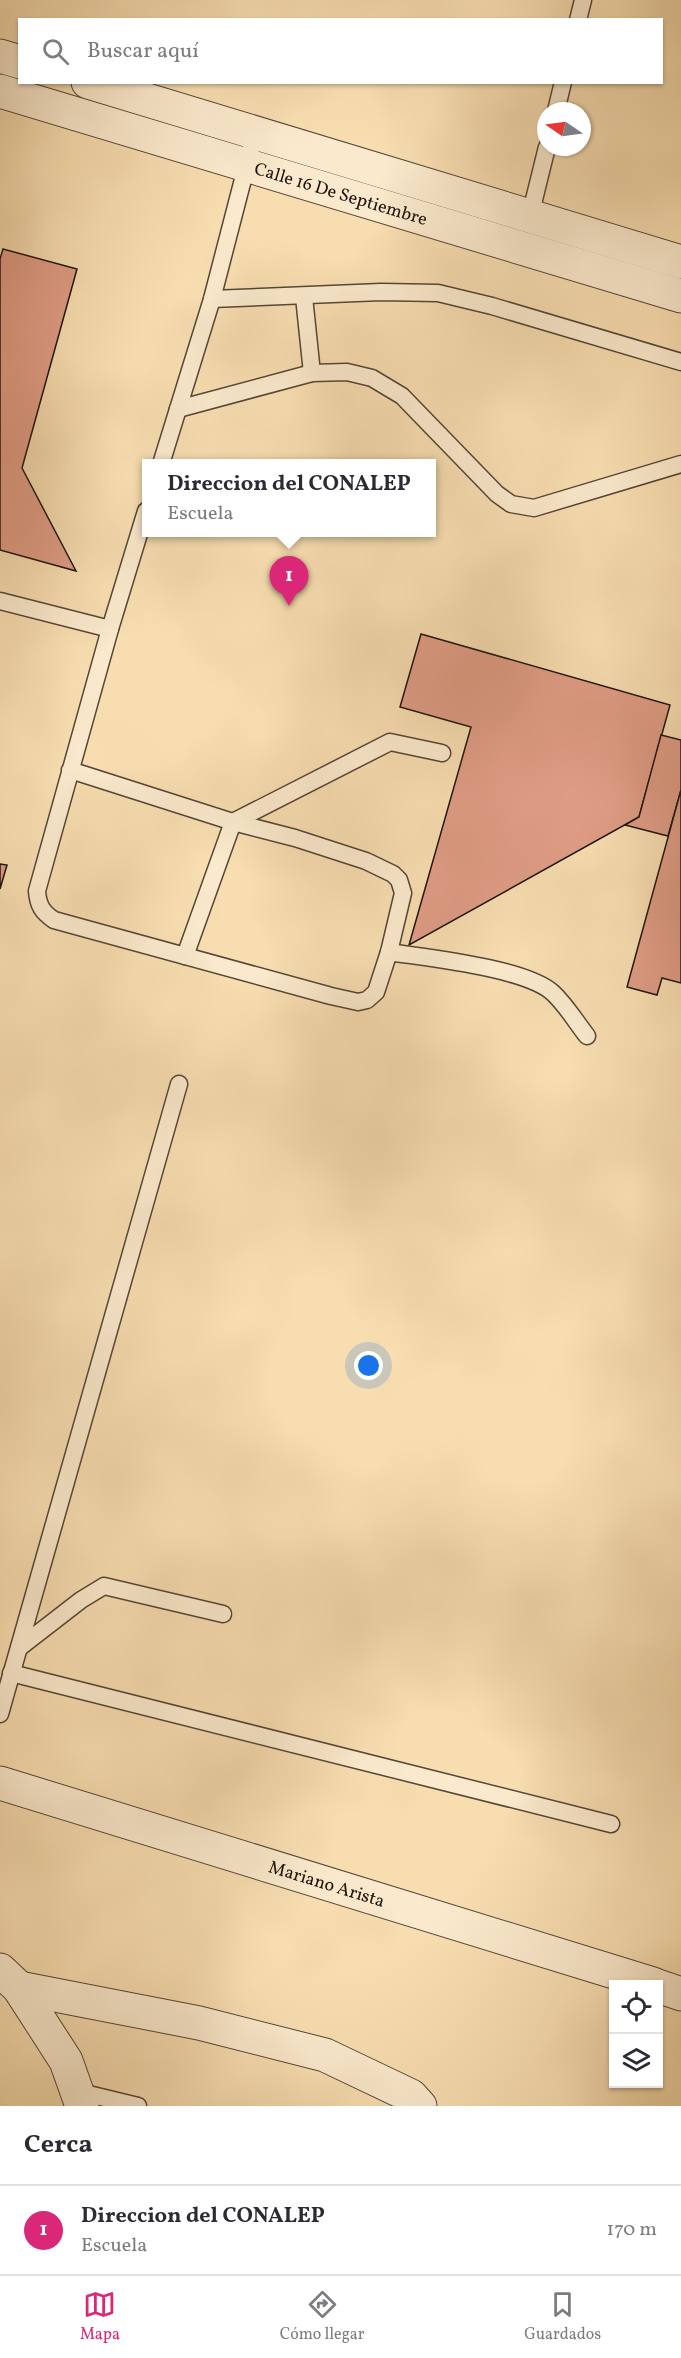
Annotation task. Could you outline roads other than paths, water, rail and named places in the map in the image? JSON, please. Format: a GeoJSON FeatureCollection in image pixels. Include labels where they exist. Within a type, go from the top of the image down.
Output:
{"type":"FeatureCollection","features":[{"type":"Feature","properties":{"kind":"street"},"geometry":{"type":"LineString","coordinates":[[0,56],[18,61]]}},
{"type":"Feature","properties":{"kind":"street","name":"Calle 16 De Septiembre"},"geometry":{"type":"LineString","coordinates":[[95,84],[681,262]]}},
{"type":"Feature","properties":{"kind":"street","name":"Calle 16 De Septiembre"},"geometry":{"type":"LineString","coordinates":[[0,91],[681,296]]}},
{"type":"Feature","properties":{"kind":"street","name":"Mariano Arista"},"geometry":{"type":"LineString","coordinates":[[0,1783],[640,1980]]}},
{"type":"Feature","properties":{"kind":"street"},"geometry":{"type":"LineString","coordinates":[[9,1979],[66,2061],[79,2098]]}},
{"type":"Feature","properties":{"kind":"street"},"geometry":{"type":"LineString","coordinates":[[9,1979],[325,2055],[411,2096],[420,2106]]}},
{"type":"Feature","properties":{"kind":"street"},"geometry":{"type":"LineString","coordinates":[[663,1988],[681,1994]]}},
{"type":"Feature","properties":{"kind":"lane"},"geometry":{"type":"LineString","coordinates":[[578,18],[583,0]]}},
{"type":"Feature","properties":{"kind":"lane"},"geometry":{"type":"LineString","coordinates":[[558,102],[562,84]]}},
{"type":"Feature","properties":{"kind":"lane"},"geometry":{"type":"LineString","coordinates":[[163,459],[212,299],[255,133]]}},
{"type":"Feature","properties":{"kind":"lane"},"geometry":{"type":"LineString","coordinates":[[530,216],[545,156]]}},
{"type":"Feature","properties":{"kind":"lane"},"geometry":{"type":"LineString","coordinates":[[212,299],[304,297],[381,292],[438,293],[492,306],[681,362]]}},
{"type":"Feature","properties":{"kind":"lane"},"geometry":{"type":"LineString","coordinates":[[304,297],[312,373]]}},
{"type":"Feature","properties":{"kind":"lane"},"geometry":{"type":"LineString","coordinates":[[178,409],[312,373],[347,372],[372,378],[402,396],[497,494],[511,504],[534,508],[681,464]]}},
{"type":"Feature","properties":{"kind":"lane"},"geometry":{"type":"LineString","coordinates":[[70,770],[233,822],[315,844],[366,861],[393,874],[399,880],[403,893],[389,952],[376,992],[367,1000],[358,1002],[54,920],[44,913],[38,903],[37,891],[70,770],[142,527]]}},
{"type":"Feature","properties":{"kind":"lane"},"geometry":{"type":"LineString","coordinates":[[0,601],[110,630]]}},
{"type":"Feature","properties":{"kind":"lane"},"geometry":{"type":"LineString","coordinates":[[184,956],[233,822],[390,742],[442,753]]}},
{"type":"Feature","properties":{"kind":"lane"},"geometry":{"type":"LineString","coordinates":[[389,952],[507,972],[534,981],[552,992],[587,1036]]}},
{"type":"Feature","properties":{"kind":"lane"},"geometry":{"type":"LineString","coordinates":[[0,1714],[178,1084]]}},
{"type":"Feature","properties":{"kind":"lane"},"geometry":{"type":"LineString","coordinates":[[19,1648],[81,1600],[104,1586],[223,1614]]}},
{"type":"Feature","properties":{"kind":"lane"},"geometry":{"type":"LineString","coordinates":[[11,1673],[611,1824]]}},
{"type":"Feature","properties":{"kind":"lane"},"geometry":{"type":"LineString","coordinates":[[79,2098],[138,2106]]}},
{"type":"Feature","properties":{"kind":"place","name":"Direccion del CONALEP"},"geometry":{"type":"Point","coordinates":[289,606]}}]}
